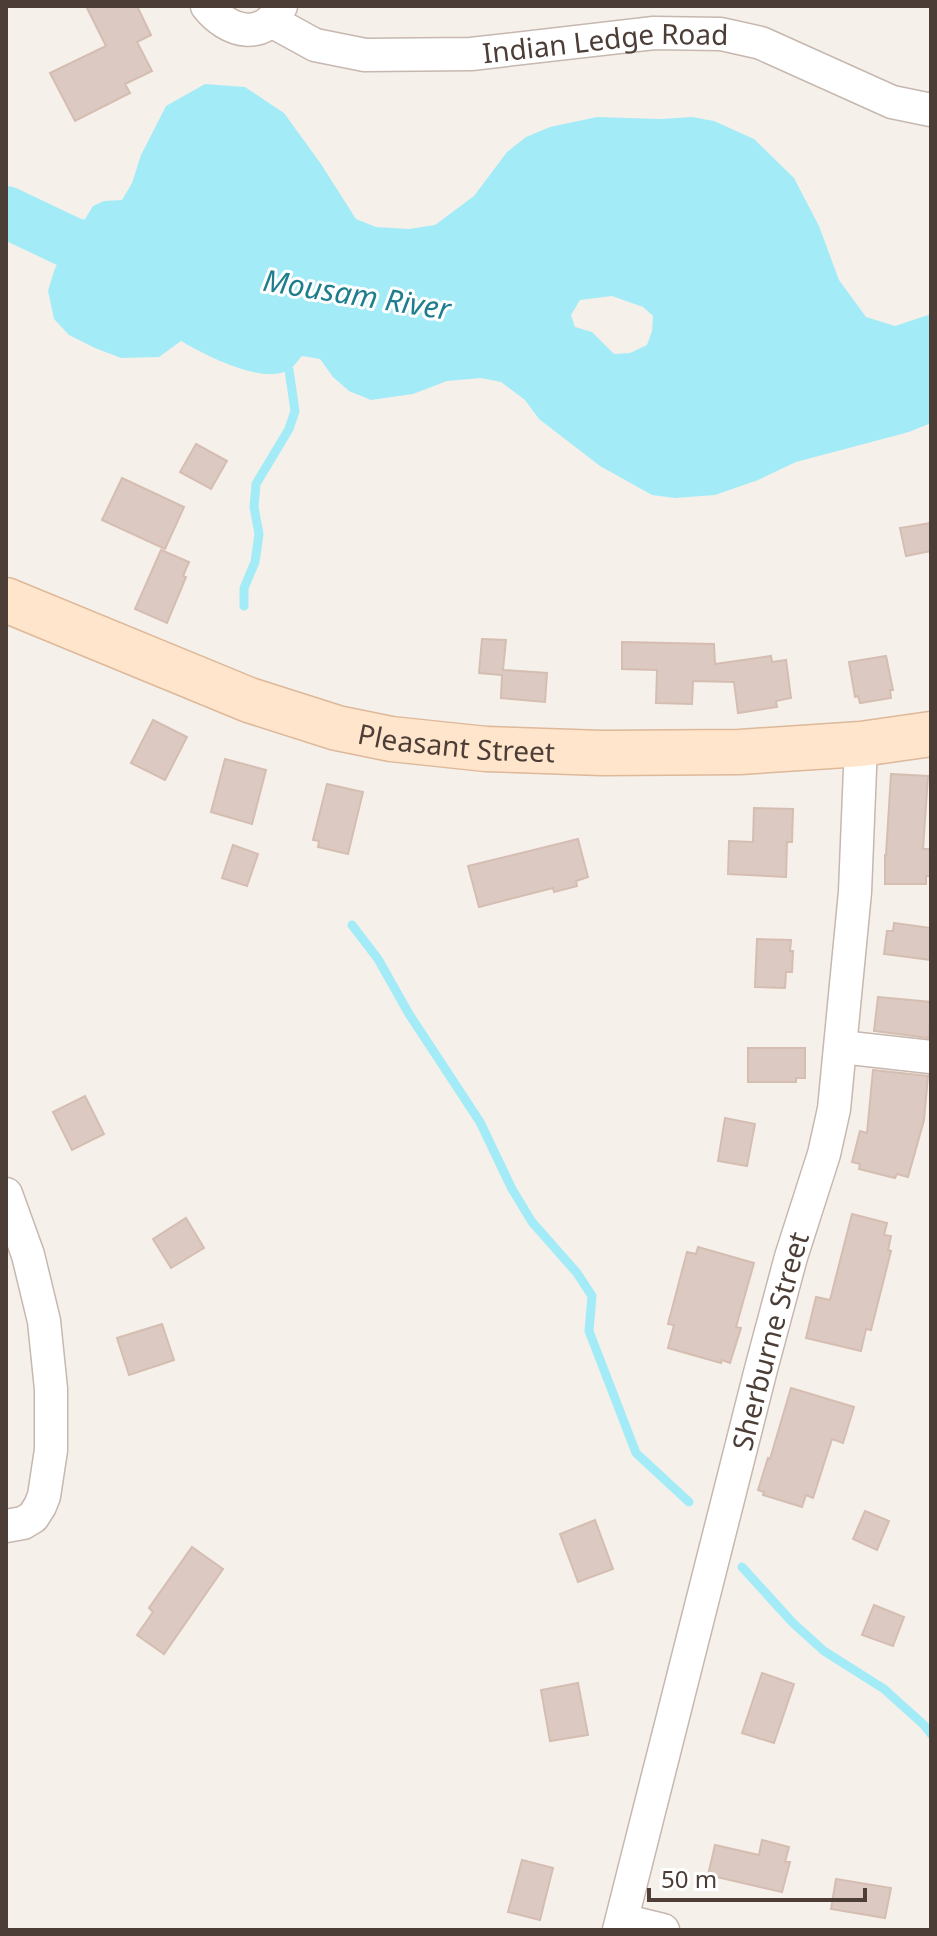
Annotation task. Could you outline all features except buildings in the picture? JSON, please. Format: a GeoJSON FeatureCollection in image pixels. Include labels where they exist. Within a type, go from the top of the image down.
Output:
{"type":"FeatureCollection","features":[{"type":"Feature","properties":{"kind":"main road","name":"Pleasant Street"},"geometry":{"type":"LineString","coordinates":[[6,600],[249,700],[337,728],[391,739],[486,749],[602,753],[740,752],[861,744],[931,734]]}},
{"type":"Feature","properties":{"kind":"street"},"geometry":{"type":"LineString","coordinates":[[207,6],[216,17],[241,29],[259,29],[277,14]]}},
{"type":"Feature","properties":{"kind":"street","name":"Indian Ledge Road"},"geometry":{"type":"LineString","coordinates":[[277,14],[315,45],[365,55],[471,54],[654,33],[721,34],[761,43],[892,102],[931,110]]}},
{"type":"Feature","properties":{"kind":"street","name":"Sherburne Street"},"geometry":{"type":"LineString","coordinates":[[621,1925],[761,1369],[790,1261],[824,1154],[834,1109],[858,855],[861,744]]}},
{"type":"Feature","properties":{"kind":"street"},"geometry":{"type":"LineString","coordinates":[[841,1047],[931,1057]]}},
{"type":"Feature","properties":{"kind":"street"},"geometry":{"type":"LineString","coordinates":[[6,1194],[28,1255],[44,1321],[50,1375],[51,1450],[40,1506],[33,1517],[23,1523],[6,1526]]}},
{"type":"Feature","properties":{"kind":"street"},"geometry":{"type":"LineString","coordinates":[[621,1925],[663,1930]]}},
{"type":"Feature","properties":{"kind":"water"},"geometry":{"type":"Polygon","coordinates":[[[205,84],[245,87],[284,113],[356,219],[376,227],[409,229],[435,225],[474,196],[507,152],[526,137],[550,127],[597,117],[692,117],[714,121],[754,139],[794,178],[819,226],[839,280],[866,317],[895,326],[931,314],[931,423],[909,432],[796,462],[715,495],[675,498],[652,495],[600,466],[539,419],[525,400],[501,382],[481,378],[447,381],[413,394],[371,400],[349,391],[333,377],[320,359],[302,356],[289,370],[264,374],[234,366],[181,341],[159,357],[121,358],[95,348],[69,335],[54,319],[48,291],[55,268],[93,206],[104,201],[122,200],[166,106],[205,84]],[[612,296],[580,300],[571,315],[575,327],[592,332],[614,354],[630,353],[647,345],[652,331],[653,316],[643,307],[612,296]]]}},
{"type":"Feature","properties":{"kind":"waterway","name":"Mousam River"},"geometry":{"type":"LineString","coordinates":[[6,212],[69,242],[139,258]]}},
{"type":"Feature","properties":{"kind":"waterway"},"geometry":{"type":"LineString","coordinates":[[244,606],[244,588],[255,562],[259,534],[254,507],[256,484],[289,429],[295,411],[289,370]]}},
{"type":"Feature","properties":{"kind":"waterway"},"geometry":{"type":"LineString","coordinates":[[352,925],[378,959],[409,1014],[480,1122],[512,1189],[532,1222],[577,1273],[592,1296],[589,1331],[636,1453],[689,1502]]}},
{"type":"Feature","properties":{"kind":"waterway"},"geometry":{"type":"LineString","coordinates":[[742,1567],[793,1623],[824,1651],[884,1689],[931,1734]]}}]}
